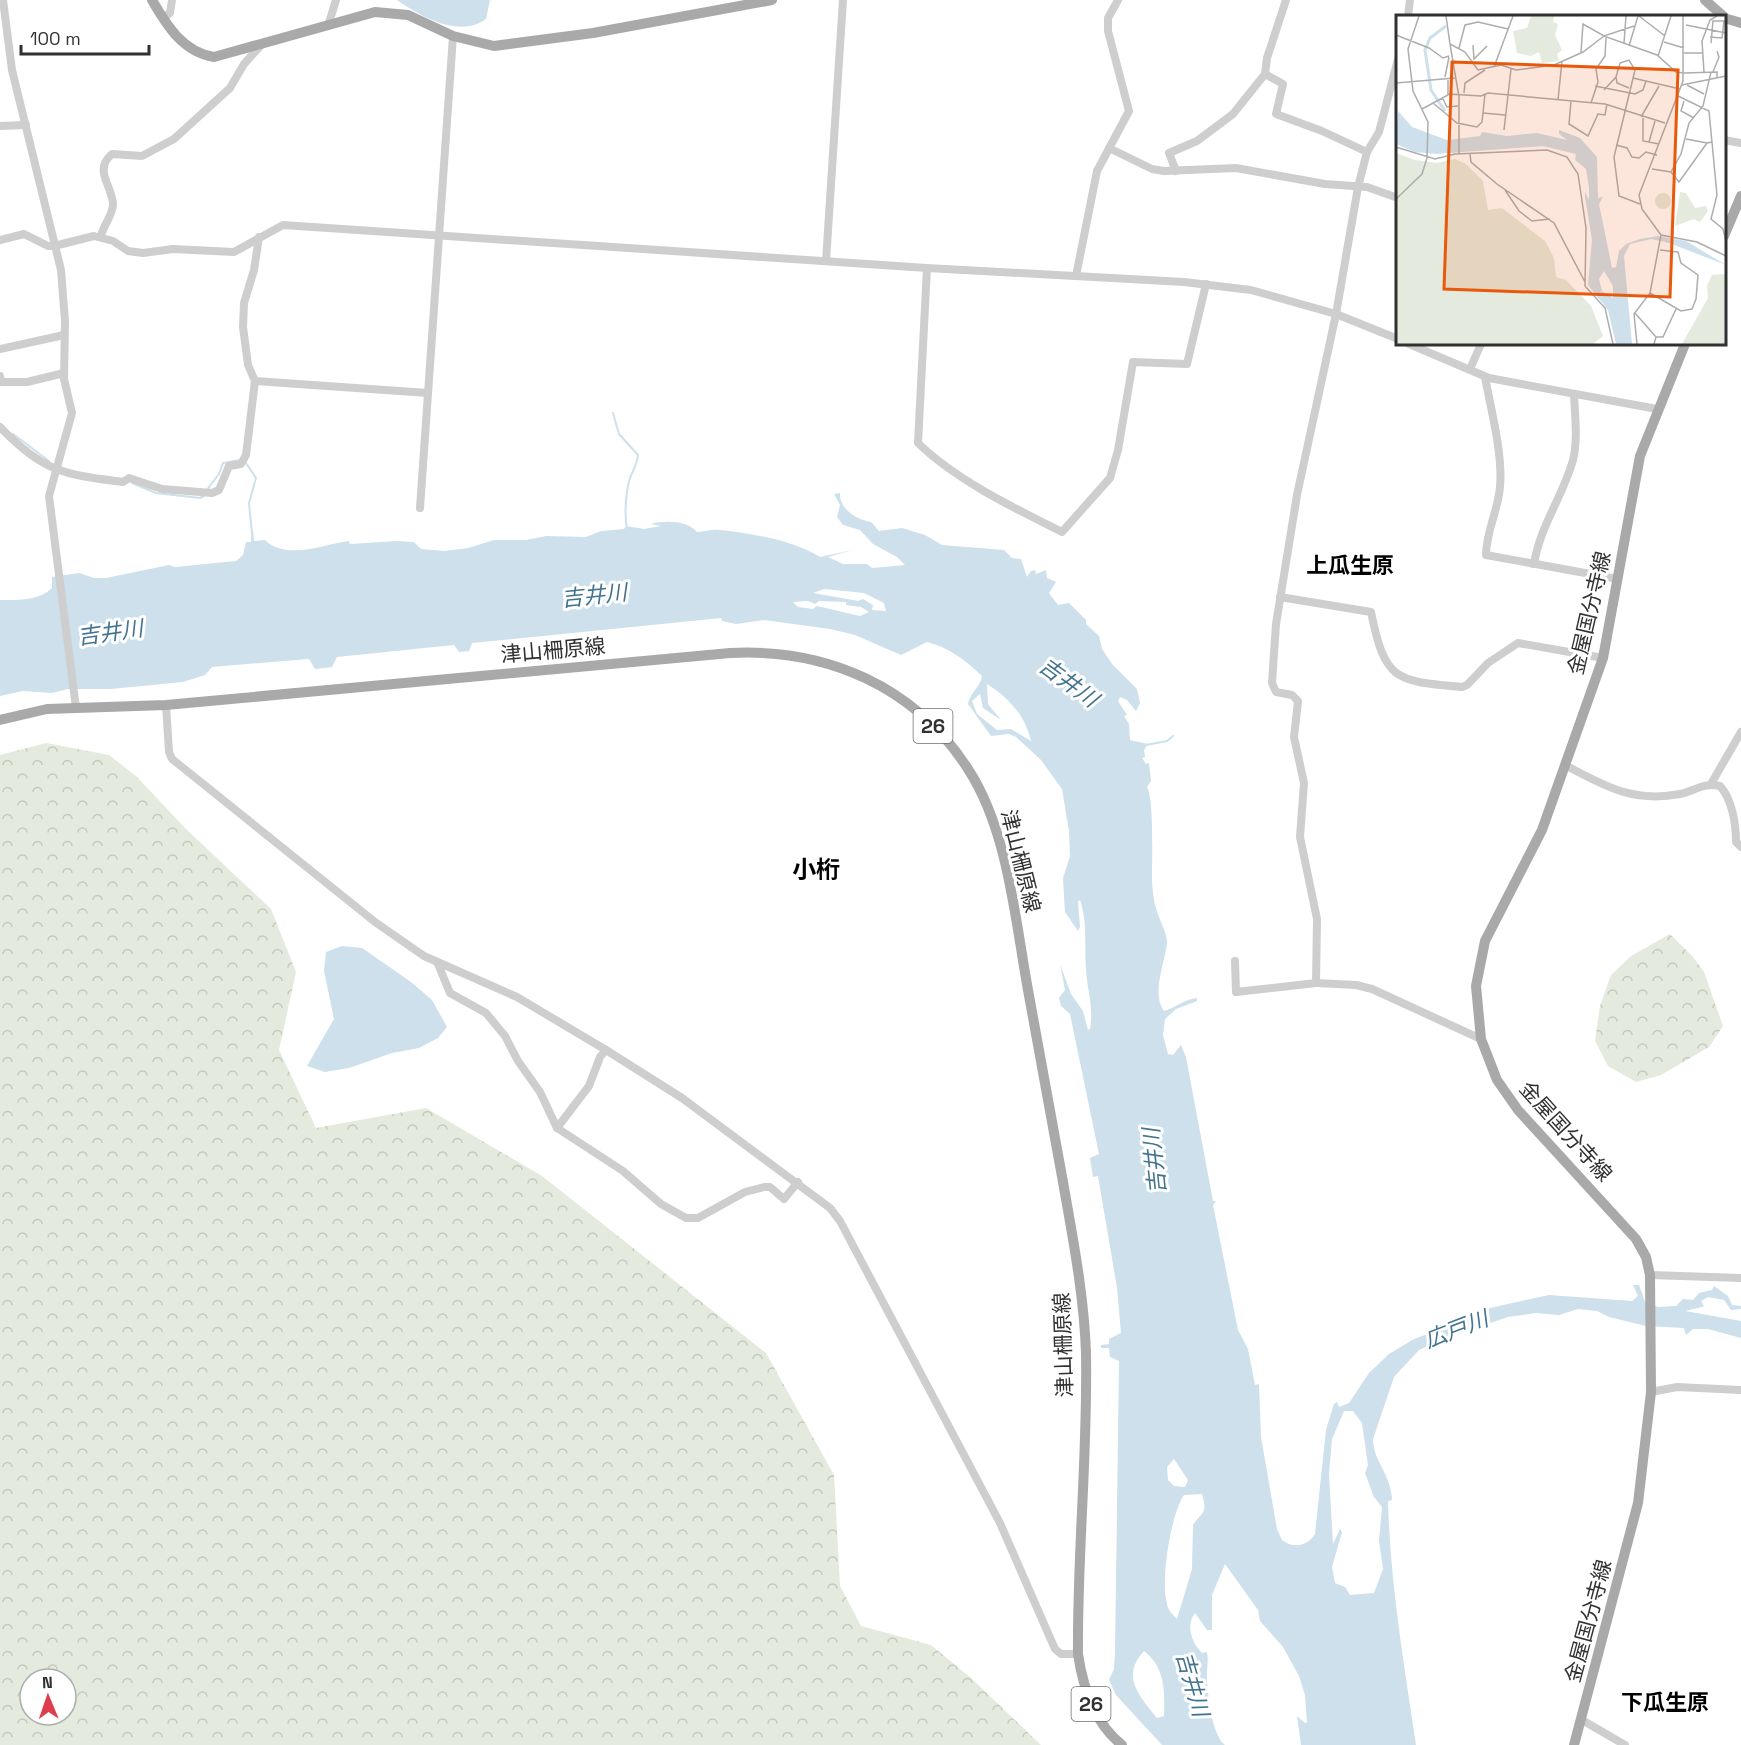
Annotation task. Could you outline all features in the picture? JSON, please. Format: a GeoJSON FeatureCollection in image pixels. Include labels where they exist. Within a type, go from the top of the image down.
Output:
{"type":"FeatureCollection","features":[{"type":"Feature","properties":{"kind":"main road"},"geometry":{"type":"LineString","coordinates":[[152,0],[171,30],[198,55],[214,57],[375,12],[408,15],[453,36],[494,46],[518,44],[771,0]]}},
{"type":"Feature","properties":{"kind":"main road"},"geometry":{"type":"LineString","coordinates":[[1705,0],[1722,15]]}},
{"type":"Feature","properties":{"kind":"main road"},"geometry":{"type":"LineString","coordinates":[[1726,18],[1741,23]]}},
{"type":"Feature","properties":{"kind":"main road"},"geometry":{"type":"LineString","coordinates":[[1726,234],[1741,196]]}},
{"type":"Feature","properties":{"kind":"main road","name":"金屋国分寺線"},"geometry":{"type":"LineString","coordinates":[[1574,1745],[1638,1503],[1651,1392],[1651,1278],[1646,1257],[1636,1239],[1506,1094],[1492,1071],[1481,1039],[1476,986],[1482,950],[1493,922],[1542,830],[1603,658],[1640,456],[1685,345]]}},
{"type":"Feature","properties":{"kind":"main road","name":"津山柵原線"},"geometry":{"type":"LineString","coordinates":[[0,720],[27,712],[166,705],[730,653],[772,652],[825,662],[872,681],[907,703],[943,736],[981,790],[1001,846],[1079,1281],[1086,1383],[1078,1654],[1082,1684],[1101,1721],[1122,1745]]}},
{"type":"Feature","properties":{"kind":"street"},"geometry":{"type":"LineString","coordinates":[[3,0],[12,70],[61,270],[64,374],[72,413],[49,496],[76,708]]}},
{"type":"Feature","properties":{"kind":"street"},"geometry":{"type":"LineString","coordinates":[[163,18],[170,13],[172,0]]}},
{"type":"Feature","properties":{"kind":"street"},"geometry":{"type":"LineString","coordinates":[[328,26],[336,0]]}},
{"type":"Feature","properties":{"kind":"street"},"geometry":{"type":"LineString","coordinates":[[826,261],[843,0]]}},
{"type":"Feature","properties":{"kind":"street"},"geometry":{"type":"LineString","coordinates":[[1076,276],[1097,171],[1129,111],[1108,31],[1108,18],[1118,0]]}},
{"type":"Feature","properties":{"kind":"street"},"geometry":{"type":"LineString","coordinates":[[1176,171],[1169,153],[1197,141],[1233,114],[1265,74],[1267,58],[1286,0]]}},
{"type":"Feature","properties":{"kind":"street"},"geometry":{"type":"LineString","coordinates":[[1408,15],[1410,0]]}},
{"type":"Feature","properties":{"kind":"street"},"geometry":{"type":"LineString","coordinates":[[420,508],[453,36]]}},
{"type":"Feature","properties":{"kind":"street"},"geometry":{"type":"LineString","coordinates":[[101,236],[113,204],[103,166],[106,159],[112,154],[142,156],[174,139],[230,88],[244,64],[263,42]]}},
{"type":"Feature","properties":{"kind":"street"},"geometry":{"type":"LineString","coordinates":[[1265,74],[1283,84],[1276,114],[1322,131],[1367,152]]}},
{"type":"Feature","properties":{"kind":"street"},"geometry":{"type":"LineString","coordinates":[[1316,984],[1317,919],[1300,837],[1305,783],[1294,737],[1298,701],[1292,695],[1276,692],[1272,683],[1281,597],[1297,495],[1336,314],[1358,187],[1367,152],[1379,132],[1395,75]]}},
{"type":"Feature","properties":{"kind":"street"},"geometry":{"type":"LineString","coordinates":[[0,126],[26,126]]}},
{"type":"Feature","properties":{"kind":"street"},"geometry":{"type":"LineString","coordinates":[[1726,140],[1741,142]]}},
{"type":"Feature","properties":{"kind":"street"},"geometry":{"type":"LineString","coordinates":[[1109,148],[1152,169],[1176,171],[1224,166],[1367,187],[1396,197]]}},
{"type":"Feature","properties":{"kind":"street"},"geometry":{"type":"LineString","coordinates":[[0,240],[24,234],[54,246],[101,236],[128,251],[143,253],[181,249],[234,252],[284,225],[927,268],[1206,284],[1251,290],[1336,314],[1396,338]]}},
{"type":"Feature","properties":{"kind":"street"},"geometry":{"type":"LineString","coordinates":[[0,427],[22,448],[55,470],[123,482],[129,478],[162,489],[212,493],[219,490],[229,466],[241,464],[246,455],[255,381],[248,366],[243,327],[244,303],[254,270],[259,237]]}},
{"type":"Feature","properties":{"kind":"street"},"geometry":{"type":"LineString","coordinates":[[927,268],[918,443],[930,454],[1004,503],[1062,532],[1110,478],[1118,450],[1133,362],[1187,364],[1206,284]]}},
{"type":"Feature","properties":{"kind":"street"},"geometry":{"type":"LineString","coordinates":[[0,350],[64,335]]}},
{"type":"Feature","properties":{"kind":"street"},"geometry":{"type":"LineString","coordinates":[[1411,345],[1485,376],[1574,395],[1657,409]]}},
{"type":"Feature","properties":{"kind":"street"},"geometry":{"type":"LineString","coordinates":[[1470,369],[1481,345]]}},
{"type":"Feature","properties":{"kind":"street"},"geometry":{"type":"LineString","coordinates":[[0,376],[1,382],[27,382],[64,374]]}},
{"type":"Feature","properties":{"kind":"street"},"geometry":{"type":"LineString","coordinates":[[1485,376],[1501,477],[1499,503],[1486,541],[1486,555],[1618,579]]}},
{"type":"Feature","properties":{"kind":"street"},"geometry":{"type":"LineString","coordinates":[[255,381],[429,393]]}},
{"type":"Feature","properties":{"kind":"street"},"geometry":{"type":"LineString","coordinates":[[1534,564],[1539,538],[1574,457],[1574,395]]}},
{"type":"Feature","properties":{"kind":"street"},"geometry":{"type":"LineString","coordinates":[[1281,597],[1371,612],[1376,635],[1390,668],[1400,678],[1409,680],[1462,687],[1467,685],[1493,658],[1518,643],[1603,658]]}},
{"type":"Feature","properties":{"kind":"street"},"geometry":{"type":"LineString","coordinates":[[166,705],[169,752],[172,759],[375,922],[438,964],[517,997],[606,1050],[682,1098],[830,1208],[840,1221],[1000,1523],[1055,1649],[1060,1654],[1078,1654]]}},
{"type":"Feature","properties":{"kind":"street"},"geometry":{"type":"LineString","coordinates":[[1711,784],[1741,732]]}},
{"type":"Feature","properties":{"kind":"street"},"geometry":{"type":"LineString","coordinates":[[1565,765],[1614,791],[1635,795],[1680,794],[1711,784],[1720,786],[1726,793],[1736,830],[1736,842],[1741,848]]}},
{"type":"Feature","properties":{"kind":"street"},"geometry":{"type":"LineString","coordinates":[[1235,961],[1236,992],[1316,984],[1356,985],[1372,989],[1481,1039]]}},
{"type":"Feature","properties":{"kind":"street"},"geometry":{"type":"LineString","coordinates":[[438,964],[450,993],[486,1013],[505,1036],[518,1061],[540,1092],[557,1128],[623,1171],[661,1204],[686,1218],[698,1218],[745,1192],[764,1187],[770,1188],[784,1199],[798,1182]]}},
{"type":"Feature","properties":{"kind":"street"},"geometry":{"type":"LineString","coordinates":[[557,1128],[589,1086],[600,1057],[606,1050]]}},
{"type":"Feature","properties":{"kind":"street"},"geometry":{"type":"LineString","coordinates":[[1651,1278],[1741,1278]]}},
{"type":"Feature","properties":{"kind":"street"},"geometry":{"type":"LineString","coordinates":[[1651,1392],[1677,1387],[1741,1390]]}},
{"type":"Feature","properties":{"kind":"street"},"geometry":{"type":"LineString","coordinates":[[1582,1720],[1625,1745]]}},
{"type":"Feature","properties":{"kind":"green space"},"geometry":{"type":"Polygon","coordinates":[[[46,743],[109,755],[137,777],[186,829],[271,909],[296,972],[279,1050],[316,1128],[426,1108],[542,1176],[766,1353],[834,1475],[840,1586],[861,1626],[931,1645],[971,1678],[1041,1745],[0,1745],[0,755],[46,743]]]}},
{"type":"Feature","properties":{"kind":"green space"},"geometry":{"type":"Polygon","coordinates":[[[1670,934],[1693,957],[1704,972],[1723,1026],[1709,1047],[1661,1075],[1636,1082],[1608,1066],[1595,1041],[1600,1006],[1611,975],[1631,956],[1670,934]]]}},
{"type":"Feature","properties":{"kind":"water"},"geometry":{"type":"Polygon","coordinates":[[[397,0],[490,0],[486,19],[475,25],[464,27],[440,23],[417,13],[397,0]]]}},
{"type":"Feature","properties":{"kind":"water"},"geometry":{"type":"Polygon","coordinates":[[[840,493],[842,504],[850,513],[871,522],[879,531],[902,528],[925,535],[942,545],[1004,550],[1012,558],[1021,559],[1027,577],[1031,571],[1035,570],[1036,574],[1046,570],[1047,578],[1056,582],[1049,593],[1058,605],[1069,603],[1086,620],[1086,624],[1099,636],[1102,649],[1112,664],[1137,689],[1140,703],[1136,711],[1127,700],[1120,697],[1118,701],[1127,715],[1124,716],[1129,724],[1130,740],[1148,744],[1144,750],[1145,757],[1142,758],[1146,764],[1149,763],[1151,781],[1147,787],[1152,816],[1153,892],[1167,943],[1160,978],[1160,1004],[1164,1011],[1197,998],[1197,1001],[1176,1009],[1165,1019],[1163,1035],[1168,1054],[1173,1055],[1181,1045],[1186,1057],[1213,1201],[1216,1201],[1213,1205],[1238,1330],[1248,1349],[1255,1385],[1259,1384],[1261,1437],[1277,1529],[1282,1540],[1291,1545],[1300,1545],[1315,1534],[1326,1430],[1334,1404],[1337,1402],[1339,1407],[1349,1403],[1369,1373],[1389,1354],[1414,1339],[1479,1315],[1490,1308],[1549,1295],[1632,1301],[1638,1296],[1633,1285],[1639,1285],[1645,1302],[1658,1307],[1676,1306],[1683,1299],[1693,1300],[1699,1293],[1712,1290],[1714,1286],[1728,1296],[1732,1305],[1741,1306],[1741,1309],[1731,1310],[1724,1300],[1708,1297],[1701,1301],[1704,1306],[1685,1311],[1741,1321],[1741,1338],[1708,1329],[1693,1329],[1686,1335],[1684,1328],[1646,1326],[1609,1317],[1597,1311],[1578,1309],[1559,1315],[1536,1313],[1508,1317],[1443,1339],[1419,1350],[1394,1377],[1373,1439],[1376,1454],[1391,1491],[1392,1500],[1388,1501],[1389,1532],[1398,1623],[1416,1745],[1301,1745],[1297,1716],[1305,1723],[1307,1722],[1305,1695],[1299,1676],[1283,1647],[1260,1621],[1258,1610],[1225,1564],[1212,1595],[1212,1630],[1207,1630],[1195,1613],[1190,1629],[1198,1649],[1202,1653],[1207,1652],[1208,1696],[1217,1733],[1225,1745],[1162,1745],[1116,1695],[1109,1680],[1114,1669],[1115,1653],[1119,1361],[1110,1357],[1109,1348],[1101,1348],[1101,1345],[1109,1344],[1109,1339],[1121,1333],[1117,1288],[1098,1176],[1093,1177],[1090,1158],[1099,1154],[1070,1014],[1061,1006],[1059,998],[1065,990],[1060,964],[1071,994],[1083,1011],[1088,1030],[1090,1029],[1091,1013],[1084,917],[1080,900],[1078,901],[1080,927],[1078,931],[1065,912],[1063,878],[1070,856],[1069,831],[1062,789],[1041,760],[1016,737],[1009,734],[991,736],[968,704],[982,676],[963,660],[950,651],[927,642],[901,655],[855,635],[830,629],[764,620],[736,624],[722,621],[721,618],[472,643],[469,651],[459,652],[454,645],[337,657],[332,667],[315,669],[309,659],[212,667],[205,675],[183,682],[111,689],[68,689],[52,693],[23,691],[0,696],[0,600],[28,599],[41,595],[52,588],[52,577],[79,573],[94,578],[106,578],[169,565],[175,567],[236,561],[243,555],[246,542],[251,542],[251,530],[253,530],[254,541],[265,540],[283,549],[306,550],[349,541],[350,544],[397,541],[414,542],[421,549],[444,551],[468,548],[494,540],[526,540],[546,536],[586,537],[601,531],[624,529],[626,526],[644,529],[661,526],[651,524],[663,522],[682,524],[697,532],[720,530],[772,539],[797,546],[820,557],[853,550],[828,557],[843,564],[867,564],[872,568],[905,565],[897,557],[873,544],[860,530],[843,525],[837,517],[840,505],[834,494],[840,493]],[[824,589],[813,593],[858,601],[863,599],[873,605],[872,610],[886,611],[884,603],[864,593],[824,589]],[[808,601],[793,602],[798,607],[813,609],[817,606],[860,616],[869,612],[861,607],[846,605],[846,602],[819,601],[815,604],[808,601]],[[987,684],[988,704],[1001,720],[983,708],[980,694],[972,701],[977,714],[997,730],[1011,729],[1031,741],[1025,723],[1015,708],[987,684]],[[1344,1411],[1332,1439],[1329,1474],[1333,1544],[1340,1529],[1342,1532],[1332,1567],[1335,1583],[1345,1587],[1350,1595],[1374,1593],[1383,1569],[1379,1541],[1382,1507],[1374,1497],[1365,1473],[1368,1465],[1362,1423],[1353,1411],[1344,1411]],[[1174,1459],[1167,1467],[1168,1480],[1174,1486],[1185,1487],[1188,1480],[1174,1459]],[[1202,1494],[1184,1495],[1179,1504],[1168,1548],[1165,1580],[1168,1606],[1177,1619],[1192,1569],[1193,1525],[1204,1510],[1202,1494]],[[1144,1651],[1134,1669],[1133,1677],[1138,1693],[1157,1718],[1164,1716],[1164,1689],[1156,1664],[1144,1651]]]}},
{"type":"Feature","properties":{"kind":"water"},"geometry":{"type":"Polygon","coordinates":[[[342,946],[362,948],[411,982],[432,1000],[447,1027],[438,1038],[419,1048],[392,1053],[349,1068],[325,1072],[307,1066],[334,1019],[324,971],[326,952],[342,946]]]}},
{"type":"Feature","properties":{"kind":"waterway"},"geometry":{"type":"LineString","coordinates":[[613,413],[619,434],[638,455],[627,489],[627,528]]}},
{"type":"Feature","properties":{"kind":"waterway"},"geometry":{"type":"LineString","coordinates":[[13,434],[49,461]]}},
{"type":"Feature","properties":{"kind":"waterway"},"geometry":{"type":"LineString","coordinates":[[206,491],[219,474],[223,463],[241,460]]}},
{"type":"Feature","properties":{"kind":"waterway"},"geometry":{"type":"LineString","coordinates":[[246,463],[256,478],[249,503],[252,533]]}},
{"type":"Feature","properties":{"kind":"waterway"},"geometry":{"type":"LineString","coordinates":[[132,483],[156,493],[200,498],[204,496]]}},
{"type":"Feature","properties":{"kind":"waterway"},"geometry":{"type":"LineString","coordinates":[[1146,745],[1167,741],[1173,736]]}},
{"type":"Feature","properties":{"kind":"district","name":"上瓜生原"},"geometry":{"type":"Point","coordinates":[1350,565]}},
{"type":"Feature","properties":{"kind":"district","name":"小桁"},"geometry":{"type":"Point","coordinates":[816,869]}},
{"type":"Feature","properties":{"kind":"district","name":"下瓜生原"},"geometry":{"type":"Point","coordinates":[1665,1702]}},
{"type":"Feature","properties":{"kind":"water label","name":"吉井川"},"geometry":{"type":"Point","coordinates":[594,595]}},
{"type":"Feature","properties":{"kind":"water label","name":"吉井川"},"geometry":{"type":"Point","coordinates":[110,632]}},
{"type":"Feature","properties":{"kind":"water label","name":"吉井川"},"geometry":{"type":"Point","coordinates":[1069,682]}},
{"type":"Feature","properties":{"kind":"water label","name":"吉井川"},"geometry":{"type":"Point","coordinates":[1154,1161]}},
{"type":"Feature","properties":{"kind":"water label","name":"広戸川"},"geometry":{"type":"Point","coordinates":[1456,1329]}},
{"type":"Feature","properties":{"kind":"water label","name":"吉井川"},"geometry":{"type":"Point","coordinates":[1193,1684]}}]}
